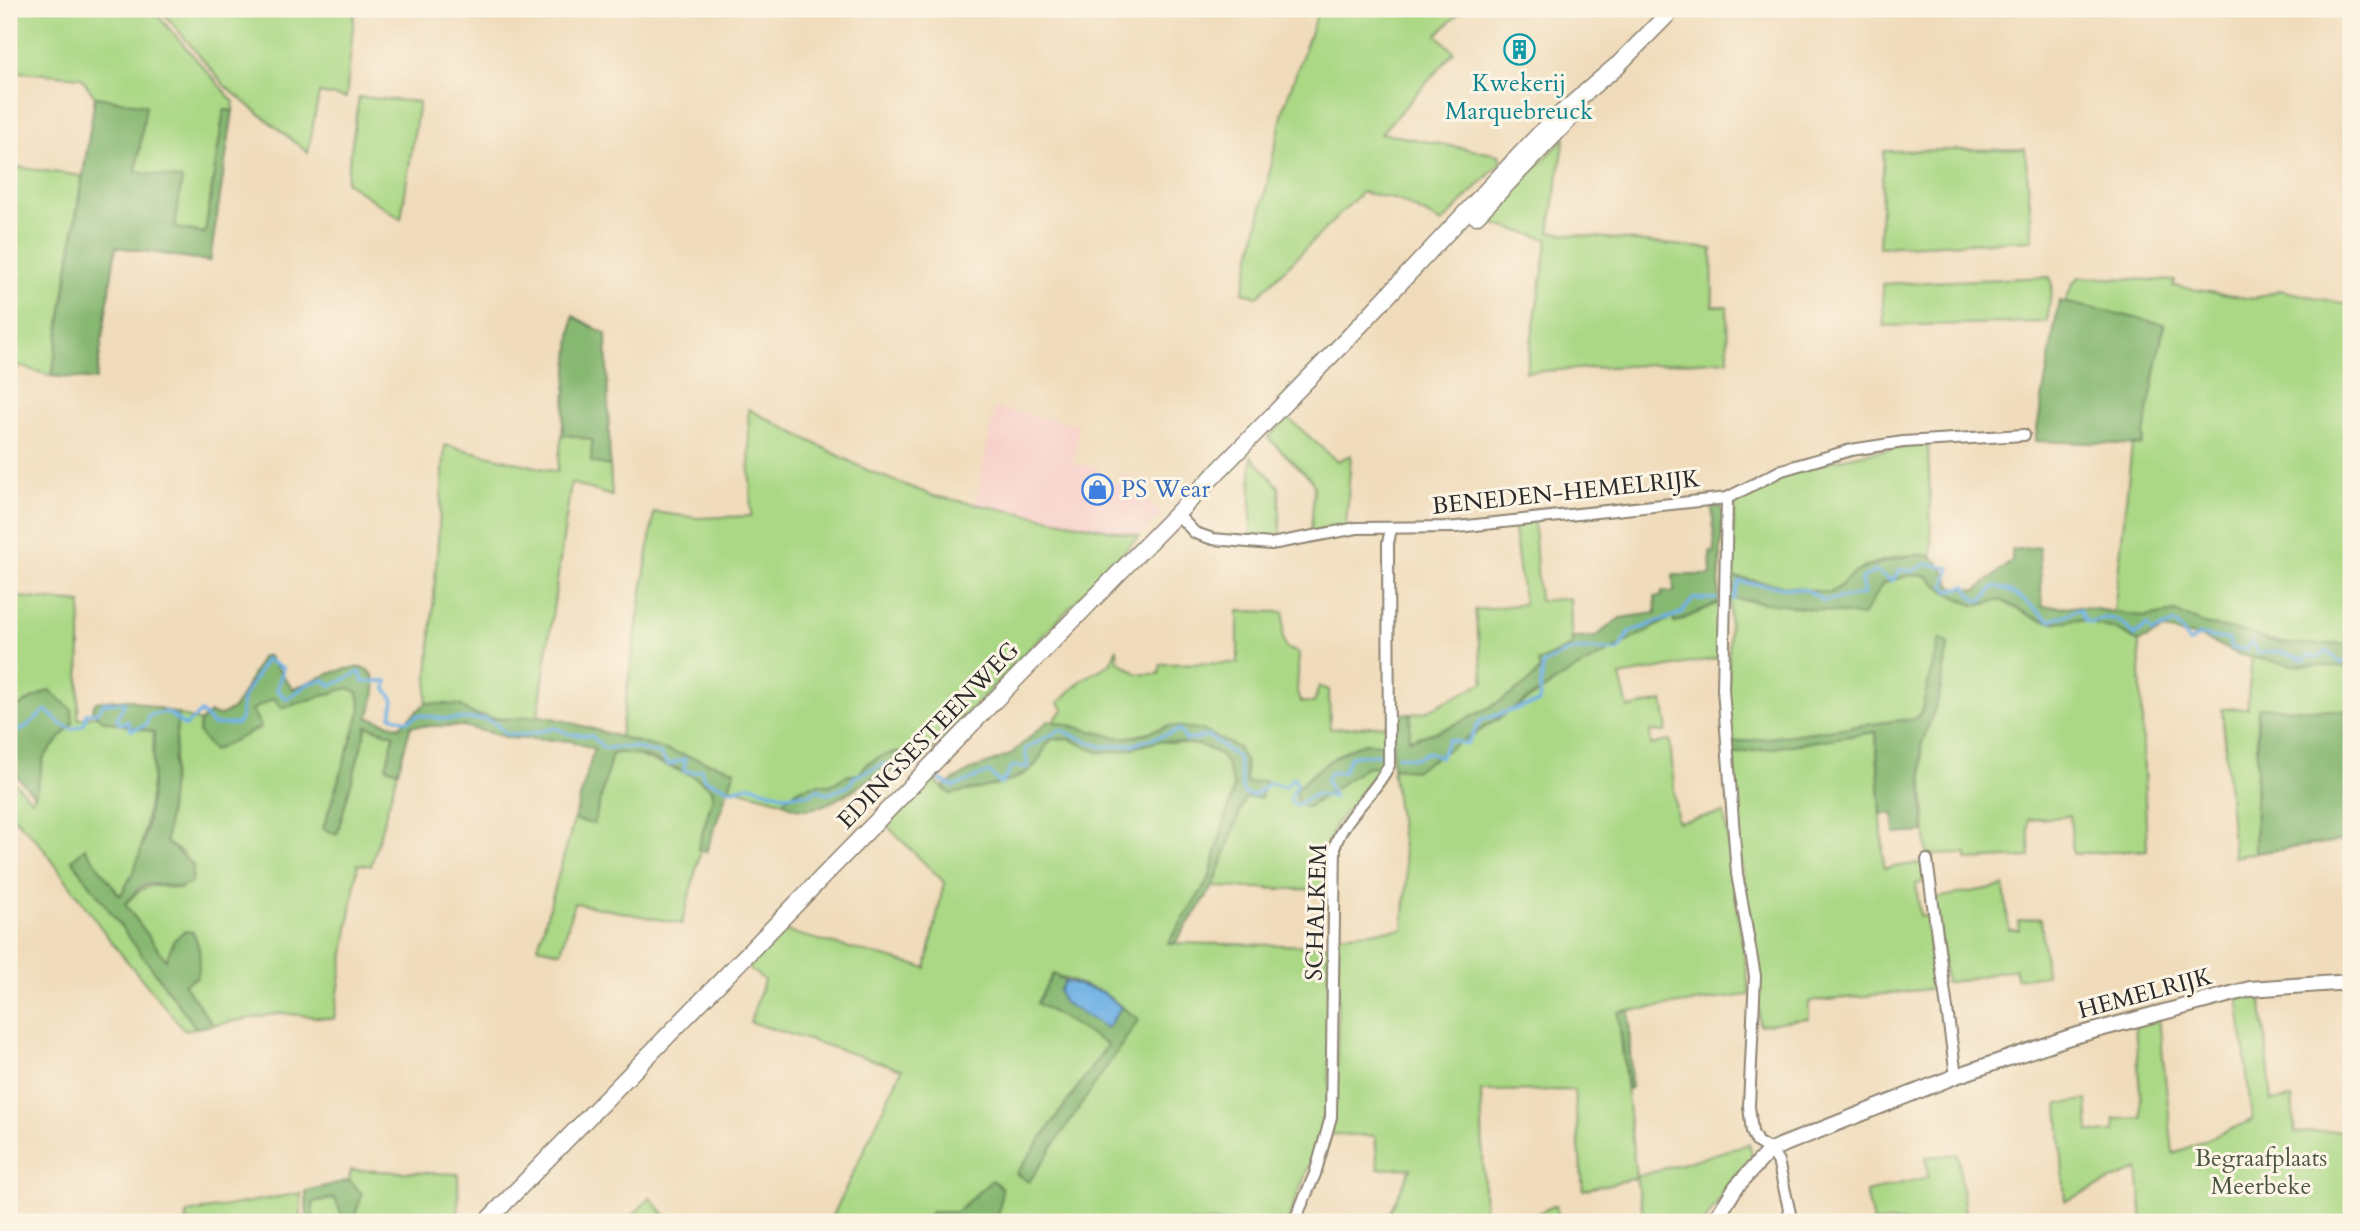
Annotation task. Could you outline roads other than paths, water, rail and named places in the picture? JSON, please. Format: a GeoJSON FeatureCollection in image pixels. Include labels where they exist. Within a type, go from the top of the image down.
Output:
{"type":"FeatureCollection","features":[{"type":"Feature","properties":{"kind":"main road","name":"EDINGSESTEENWEG"},"geometry":{"type":"LineString","coordinates":[[486,1222],[1403,280],[1549,124],[1616,66],[1673,9]]}},
{"type":"Feature","properties":{"kind":"street"},"geometry":{"type":"LineString","coordinates":[[1727,498],[1782,470],[1851,450],[1903,442],[2024,435]]}},
{"type":"Feature","properties":{"kind":"street","name":"BENEDEN-HEMELRIJK"},"geometry":{"type":"LineString","coordinates":[[1176,513],[1195,533],[1213,538],[1270,544],[1357,528],[1457,527],[1727,498],[1723,689],[1737,874],[1755,976],[1749,1106],[1752,1132],[1758,1142],[1770,1150],[1778,1161],[1792,1222]]}},
{"type":"Feature","properties":{"kind":"street","name":"SCHALKEM"},"geometry":{"type":"LineString","coordinates":[[1294,1222],[1315,1174],[1331,1117],[1335,846],[1339,833],[1382,780],[1389,765],[1388,543],[1391,529]]}},
{"type":"Feature","properties":{"kind":"street"},"geometry":{"type":"LineString","coordinates":[[1927,860],[1956,1076]]}},
{"type":"Feature","properties":{"kind":"street","name":"HEMELRIJK"},"geometry":{"type":"LineString","coordinates":[[1714,1222],[1736,1187],[1770,1150],[1956,1076],[2070,1038],[2250,989],[2351,982]]}},
{"type":"Feature","properties":{"kind":"water"},"geometry":{"type":"Polygon","coordinates":[[[1065,981],[1102,992],[1121,1007],[1107,1028],[1063,1002],[1059,991],[1065,981]]]}},
{"type":"Feature","properties":{"kind":"waterway"},"geometry":{"type":"LineString","coordinates":[[1733,600],[1739,582],[1807,590],[1823,601],[1864,594],[1861,580],[1875,571],[1892,581],[1900,570],[1912,571],[1927,564],[1950,568],[1945,586],[1949,591],[1966,586],[1974,599],[1982,601],[1995,586],[2018,596],[2050,621],[2080,609],[2085,621],[2092,623],[2105,618],[2116,620],[2135,636],[2147,625],[2152,633],[2174,623],[2182,630],[2189,643],[2200,635],[2229,640],[2231,648],[2246,649],[2252,642],[2258,653],[2277,651],[2305,660],[2309,655],[2318,658],[2327,651],[2341,663],[2351,657]]}},
{"type":"Feature","properties":{"kind":"waterway"},"geometry":{"type":"LineString","coordinates":[[1398,756],[1415,758],[1429,752],[1440,758],[1448,740],[1467,744],[1481,720],[1539,702],[1543,665],[1553,659],[1570,651],[1618,651],[1630,632],[1682,613],[1693,599],[1716,599]]}},
{"type":"Feature","properties":{"kind":"waterway"},"geometry":{"type":"LineString","coordinates":[[9,721],[21,731],[46,710],[61,724],[73,729],[84,724],[87,713],[98,712],[104,703],[125,702],[117,718],[120,724],[128,721],[131,730],[146,725],[149,715],[167,712],[185,726],[201,712],[213,725],[238,724],[244,697],[265,659],[283,668],[277,690],[287,699],[309,683],[325,680],[331,686],[360,672],[363,682],[387,681],[386,689],[394,700],[391,716],[407,721],[419,715],[444,719],[485,719],[496,724],[506,734],[524,735],[556,728],[569,734],[592,736],[603,748],[632,747],[660,754],[668,765],[685,759],[684,771],[694,772],[701,769],[704,779],[733,790],[750,785],[782,795],[811,794],[818,789],[828,794],[849,786],[854,777],[881,765],[918,765]]}},
{"type":"Feature","properties":{"kind":"waterway"},"geometry":{"type":"LineString","coordinates":[[934,776],[953,787],[989,772],[1001,784],[1013,766],[1028,767],[1025,749],[1060,730],[1102,747],[1135,744],[1180,730],[1186,740],[1209,736],[1238,758],[1243,793],[1253,796],[1270,783],[1285,787],[1294,777],[1297,784],[1290,799],[1296,806],[1315,794],[1334,797],[1326,780],[1330,773],[1343,772],[1351,756],[1381,754]]}},
{"type":"Feature","properties":{"kind":"place","name":"Kwekerij Marquebreuck"},"geometry":{"type":"Point","coordinates":[1519,49]}},
{"type":"Feature","properties":{"kind":"place","name":"PS Wear"},"geometry":{"type":"Point","coordinates":[1098,489]}},
{"type":"Feature","properties":{"kind":"park label","name":"Begraafplaats Meerbeke"},"geometry":{"type":"Point","coordinates":[2261,1172]}}]}
